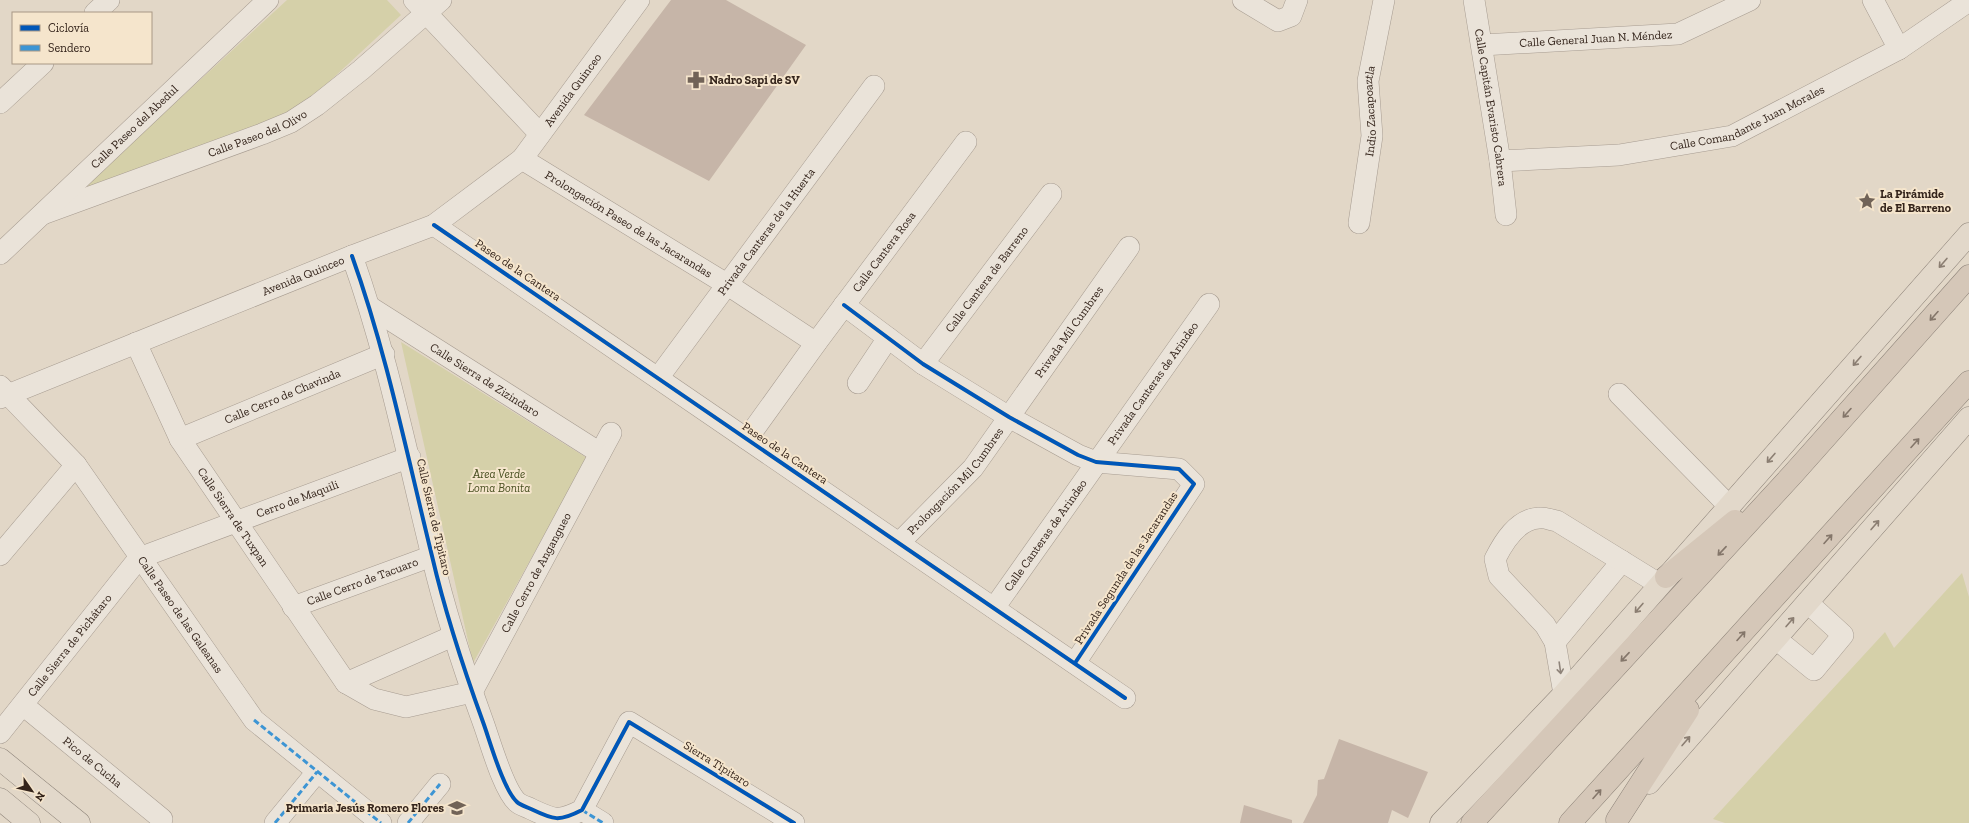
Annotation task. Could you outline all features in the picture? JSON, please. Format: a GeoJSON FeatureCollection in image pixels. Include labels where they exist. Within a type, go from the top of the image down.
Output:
{"type":"FeatureCollection","features":[{"type":"Feature","properties":{"kind":"highway"},"geometry":{"type":"LineString","coordinates":[[1472,823],[1793,474],[1969,276]]}},
{"type":"Feature","properties":{"kind":"highway"},"geometry":{"type":"LineString","coordinates":[[1570,823],[1969,382]]}},
{"type":"Feature","properties":{"kind":"highway"},"geometry":{"type":"LineString","coordinates":[[1662,581],[1793,474]]}},
{"type":"Feature","properties":{"kind":"highway"},"geometry":{"type":"LineString","coordinates":[[1615,821],[1722,656]]}},
{"type":"Feature","properties":{"kind":"main road"},"geometry":{"type":"LineString","coordinates":[[1441,823],[1564,694],[1969,234]]}},
{"type":"Feature","properties":{"kind":"main road"},"geometry":{"type":"LineString","coordinates":[[1615,821],[1969,418]]}},
{"type":"Feature","properties":{"kind":"main road"},"geometry":{"type":"LineString","coordinates":[[0,759],[79,823]]}},
{"type":"Feature","properties":{"kind":"main road"},"geometry":{"type":"LineString","coordinates":[[0,799],[29,823]]}},
{"type":"Feature","properties":{"kind":"street"},"geometry":{"type":"LineString","coordinates":[[97,12],[109,0]]}},
{"type":"Feature","properties":{"kind":"street","name":"Calle Paseo del Abedul"},"geometry":{"type":"LineString","coordinates":[[0,254],[268,0]]}},
{"type":"Feature","properties":{"kind":"street","name":"Avenida Quinceo"},"geometry":{"type":"LineString","coordinates":[[3,393],[136,343],[352,256],[434,225],[522,159],[639,0]]}},
{"type":"Feature","properties":{"kind":"street"},"geometry":{"type":"LineString","coordinates":[[1243,0],[1278,21],[1294,8]]}},
{"type":"Feature","properties":{"kind":"street","name":"Indio Zacapoaztla"},"geometry":{"type":"LineString","coordinates":[[1359,223],[1372,136],[1368,81],[1384,0]]}},
{"type":"Feature","properties":{"kind":"street","name":"Calle Capitán Evaristo Cabrera"},"geometry":{"type":"LineString","coordinates":[[1474,0],[1500,161],[1506,215]]}},
{"type":"Feature","properties":{"kind":"street","name":"Calle General Juan N. Méndez"},"geometry":{"type":"LineString","coordinates":[[1482,45],[1678,34],[1750,0]]}},
{"type":"Feature","properties":{"kind":"street"},"geometry":{"type":"LineString","coordinates":[[1873,0],[1899,49]]}},
{"type":"Feature","properties":{"kind":"street","name":"Calle Comandante Juan Morales"},"geometry":{"type":"LineString","coordinates":[[1500,161],[1619,155],[1732,136],[1899,49],[1969,1]]}},
{"type":"Feature","properties":{"kind":"street"},"geometry":{"type":"LineString","coordinates":[[427,4],[540,134]]}},
{"type":"Feature","properties":{"kind":"street","name":"Calle Paseo del Olivo"},"geometry":{"type":"LineString","coordinates":[[43,214],[291,122],[317,105],[361,70],[427,4]]}},
{"type":"Feature","properties":{"kind":"street"},"geometry":{"type":"LineString","coordinates":[[0,103],[42,64]]}},
{"type":"Feature","properties":{"kind":"street","name":"Privada Canteras de la Huerta"},"geometry":{"type":"LineString","coordinates":[[658,378],[728,286],[874,86]]}},
{"type":"Feature","properties":{"kind":"street","name":"Calle Cantera Rosa"},"geometry":{"type":"LineString","coordinates":[[747,440],[816,343],[966,142]]}},
{"type":"Feature","properties":{"kind":"street","name":"Prolongación Paseo de las Jacarandas"},"geometry":{"type":"LineString","coordinates":[[522,159],[728,286],[816,343]]}},
{"type":"Feature","properties":{"kind":"street","name":"Calle Cantera de Barreno"},"geometry":{"type":"LineString","coordinates":[[923,364],[1051,194]]}},
{"type":"Feature","properties":{"kind":"street","name":"Paseo de la Cantera"},"geometry":{"type":"LineString","coordinates":[[434,225],[1125,698]]}},
{"type":"Feature","properties":{"kind":"street","name":"Privada Mil Cumbres"},"geometry":{"type":"LineString","coordinates":[[1009,417],[1129,247]]}},
{"type":"Feature","properties":{"kind":"street","name":"Calle Sierra de Tipitaro"},"geometry":{"type":"LineString","coordinates":[[352,256],[370,307],[384,354],[410,457],[432,556],[453,636],[503,780],[517,802],[551,819],[571,816],[582,810]]}},
{"type":"Feature","properties":{"kind":"street","name":"Privada Canteras de Arindeo"},"geometry":{"type":"LineString","coordinates":[[1096,462],[1209,304]]}},
{"type":"Feature","properties":{"kind":"street"},"geometry":{"type":"LineString","coordinates":[[844,305],[923,364],[1009,417],[1078,455],[1096,462]]}},
{"type":"Feature","properties":{"kind":"street","name":"Calle Sierra de Zizindaro"},"geometry":{"type":"LineString","coordinates":[[370,307],[600,453]]}},
{"type":"Feature","properties":{"kind":"street"},"geometry":{"type":"LineString","coordinates":[[858,383],[888,338]]}},
{"type":"Feature","properties":{"kind":"street","name":"Calle Sierra de Tuxpan"},"geometry":{"type":"LineString","coordinates":[[136,343],[180,439],[346,683]]}},
{"type":"Feature","properties":{"kind":"street","name":"Calle Cerro de Chavinda"},"geometry":{"type":"LineString","coordinates":[[180,439],[384,354]]}},
{"type":"Feature","properties":{"kind":"street","name":"Calle Paseo de las Galeanas"},"geometry":{"type":"LineString","coordinates":[[3,393],[76,465],[139,558],[254,720],[381,823]]}},
{"type":"Feature","properties":{"kind":"street"},"geometry":{"type":"LineString","coordinates":[[1619,394],[1729,506]]}},
{"type":"Feature","properties":{"kind":"street","name":"Prolongación Mil Cumbres"},"geometry":{"type":"LineString","coordinates":[[899,543],[973,468],[1009,417]]}},
{"type":"Feature","properties":{"kind":"street","name":"Calle Cerro de Angangueo"},"geometry":{"type":"LineString","coordinates":[[472,692],[611,433]]}},
{"type":"Feature","properties":{"kind":"street","name":"Cerro de Maquili"},"geometry":{"type":"LineString","coordinates":[[139,558],[410,457]]}},
{"type":"Feature","properties":{"kind":"street","name":"Privada Segunda de las Jacarandas"},"geometry":{"type":"LineString","coordinates":[[1075,663],[1194,484],[1179,469],[1096,462]]}},
{"type":"Feature","properties":{"kind":"street","name":"Calle Canteras de Arindeo"},"geometry":{"type":"LineString","coordinates":[[994,608],[1096,462]]}},
{"type":"Feature","properties":{"kind":"street"},"geometry":{"type":"LineString","coordinates":[[0,555],[76,465]]}},
{"type":"Feature","properties":{"kind":"street"},"geometry":{"type":"LineString","coordinates":[[1564,694],[1555,642],[1545,625],[1499,576],[1495,559],[1504,541],[1523,524],[1538,518],[1557,521],[1622,561],[1662,581]]}},
{"type":"Feature","properties":{"kind":"street","name":"Calle Cerro de Tacuaro"},"geometry":{"type":"LineString","coordinates":[[293,607],[432,556]]}},
{"type":"Feature","properties":{"kind":"street","name":"Calle Sierra de Pichátaro"},"geometry":{"type":"LineString","coordinates":[[0,733],[139,558]]}},
{"type":"Feature","properties":{"kind":"street"},"geometry":{"type":"LineString","coordinates":[[1555,642],[1622,561]]}},
{"type":"Feature","properties":{"kind":"street"},"geometry":{"type":"LineString","coordinates":[[1776,639],[1814,670],[1843,635],[1807,602]]}},
{"type":"Feature","properties":{"kind":"street"},"geometry":{"type":"LineString","coordinates":[[346,683],[453,636]]}},
{"type":"Feature","properties":{"kind":"street"},"geometry":{"type":"LineString","coordinates":[[346,683],[374,699],[406,708],[472,692]]}},
{"type":"Feature","properties":{"kind":"street","name":"Pico de Cucha"},"geometry":{"type":"LineString","coordinates":[[23,705],[162,819]]}},
{"type":"Feature","properties":{"kind":"street","name":"Sierra Tipitaro"},"geometry":{"type":"LineString","coordinates":[[582,810],[629,722],[794,823]]}},
{"type":"Feature","properties":{"kind":"street"},"geometry":{"type":"LineString","coordinates":[[275,823],[317,772]]}},
{"type":"Feature","properties":{"kind":"street"},"geometry":{"type":"LineString","coordinates":[[408,823],[440,784]]}},
{"type":"Feature","properties":{"kind":"street"},"geometry":{"type":"LineString","coordinates":[[582,810],[603,823]]}},
{"type":"Feature","properties":{"kind":"green space"},"geometry":{"type":"Polygon","coordinates":[[[287,0],[387,0],[401,15],[290,118],[76,194],[287,0]]]}},
{"type":"Feature","properties":{"kind":"green space","name":"Area Verde Loma Bonita"},"geometry":{"type":"Polygon","coordinates":[[[401,342],[587,458],[473,663],[401,342]]]}},
{"type":"Feature","properties":{"kind":"green space"},"geometry":{"type":"Polygon","coordinates":[[[1962,573],[1969,597],[1969,823],[1725,823],[1713,819],[1885,632],[1894,648],[1962,573]]]}},
{"type":"Feature","properties":{"kind":"building","name":"Nadro Sapi de SV"},"geometry":{"type":"Polygon","coordinates":[[[671,0],[726,0],[806,45],[709,181],[584,115],[671,0]]]}},
{"type":"Feature","properties":{"kind":"building"},"geometry":{"type":"Polygon","coordinates":[[[1339,739],[1428,772],[1408,818],[1392,810],[1388,823],[1303,823],[1317,795],[1318,780],[1324,779],[1339,739]]]}},
{"type":"Feature","properties":{"kind":"building"},"geometry":{"type":"Polygon","coordinates":[[[1244,805],[1292,820],[1292,823],[1240,823],[1244,805]]]}},
{"type":"Feature","properties":{"kind":"marked path"},"geometry":{"type":"LineString","coordinates":[[254,720],[381,823]]}},
{"type":"Feature","properties":{"kind":"marked path"},"geometry":{"type":"LineString","coordinates":[[275,823],[317,772]]}},
{"type":"Feature","properties":{"kind":"marked path"},"geometry":{"type":"LineString","coordinates":[[408,823],[440,784]]}},
{"type":"Feature","properties":{"kind":"marked path"},"geometry":{"type":"LineString","coordinates":[[582,810],[603,823]]}},
{"type":"Feature","properties":{"kind":"cycle path"},"geometry":{"type":"LineString","coordinates":[[434,225],[1125,698]]}},
{"type":"Feature","properties":{"kind":"cycle path"},"geometry":{"type":"LineString","coordinates":[[352,256],[376,330],[386,367],[437,577],[449,619],[468,681],[497,764],[512,796],[520,804],[551,817],[562,818],[582,810],[629,722],[794,823]]}},
{"type":"Feature","properties":{"kind":"cycle path"},"geometry":{"type":"LineString","coordinates":[[844,305],[923,364],[1009,417],[1078,455],[1096,462],[1179,469],[1194,484],[1075,663]]}},
{"type":"Feature","properties":{"kind":"place","name":"Nadro Sapi de SV"},"geometry":{"type":"Point","coordinates":[696,80]}},
{"type":"Feature","properties":{"kind":"place","name":"La Pirámide de El Barreno"},"geometry":{"type":"Point","coordinates":[1867,201]}},
{"type":"Feature","properties":{"kind":"place","name":"Primaria Jesús Romero Flores"},"geometry":{"type":"Point","coordinates":[457,808]}}]}
